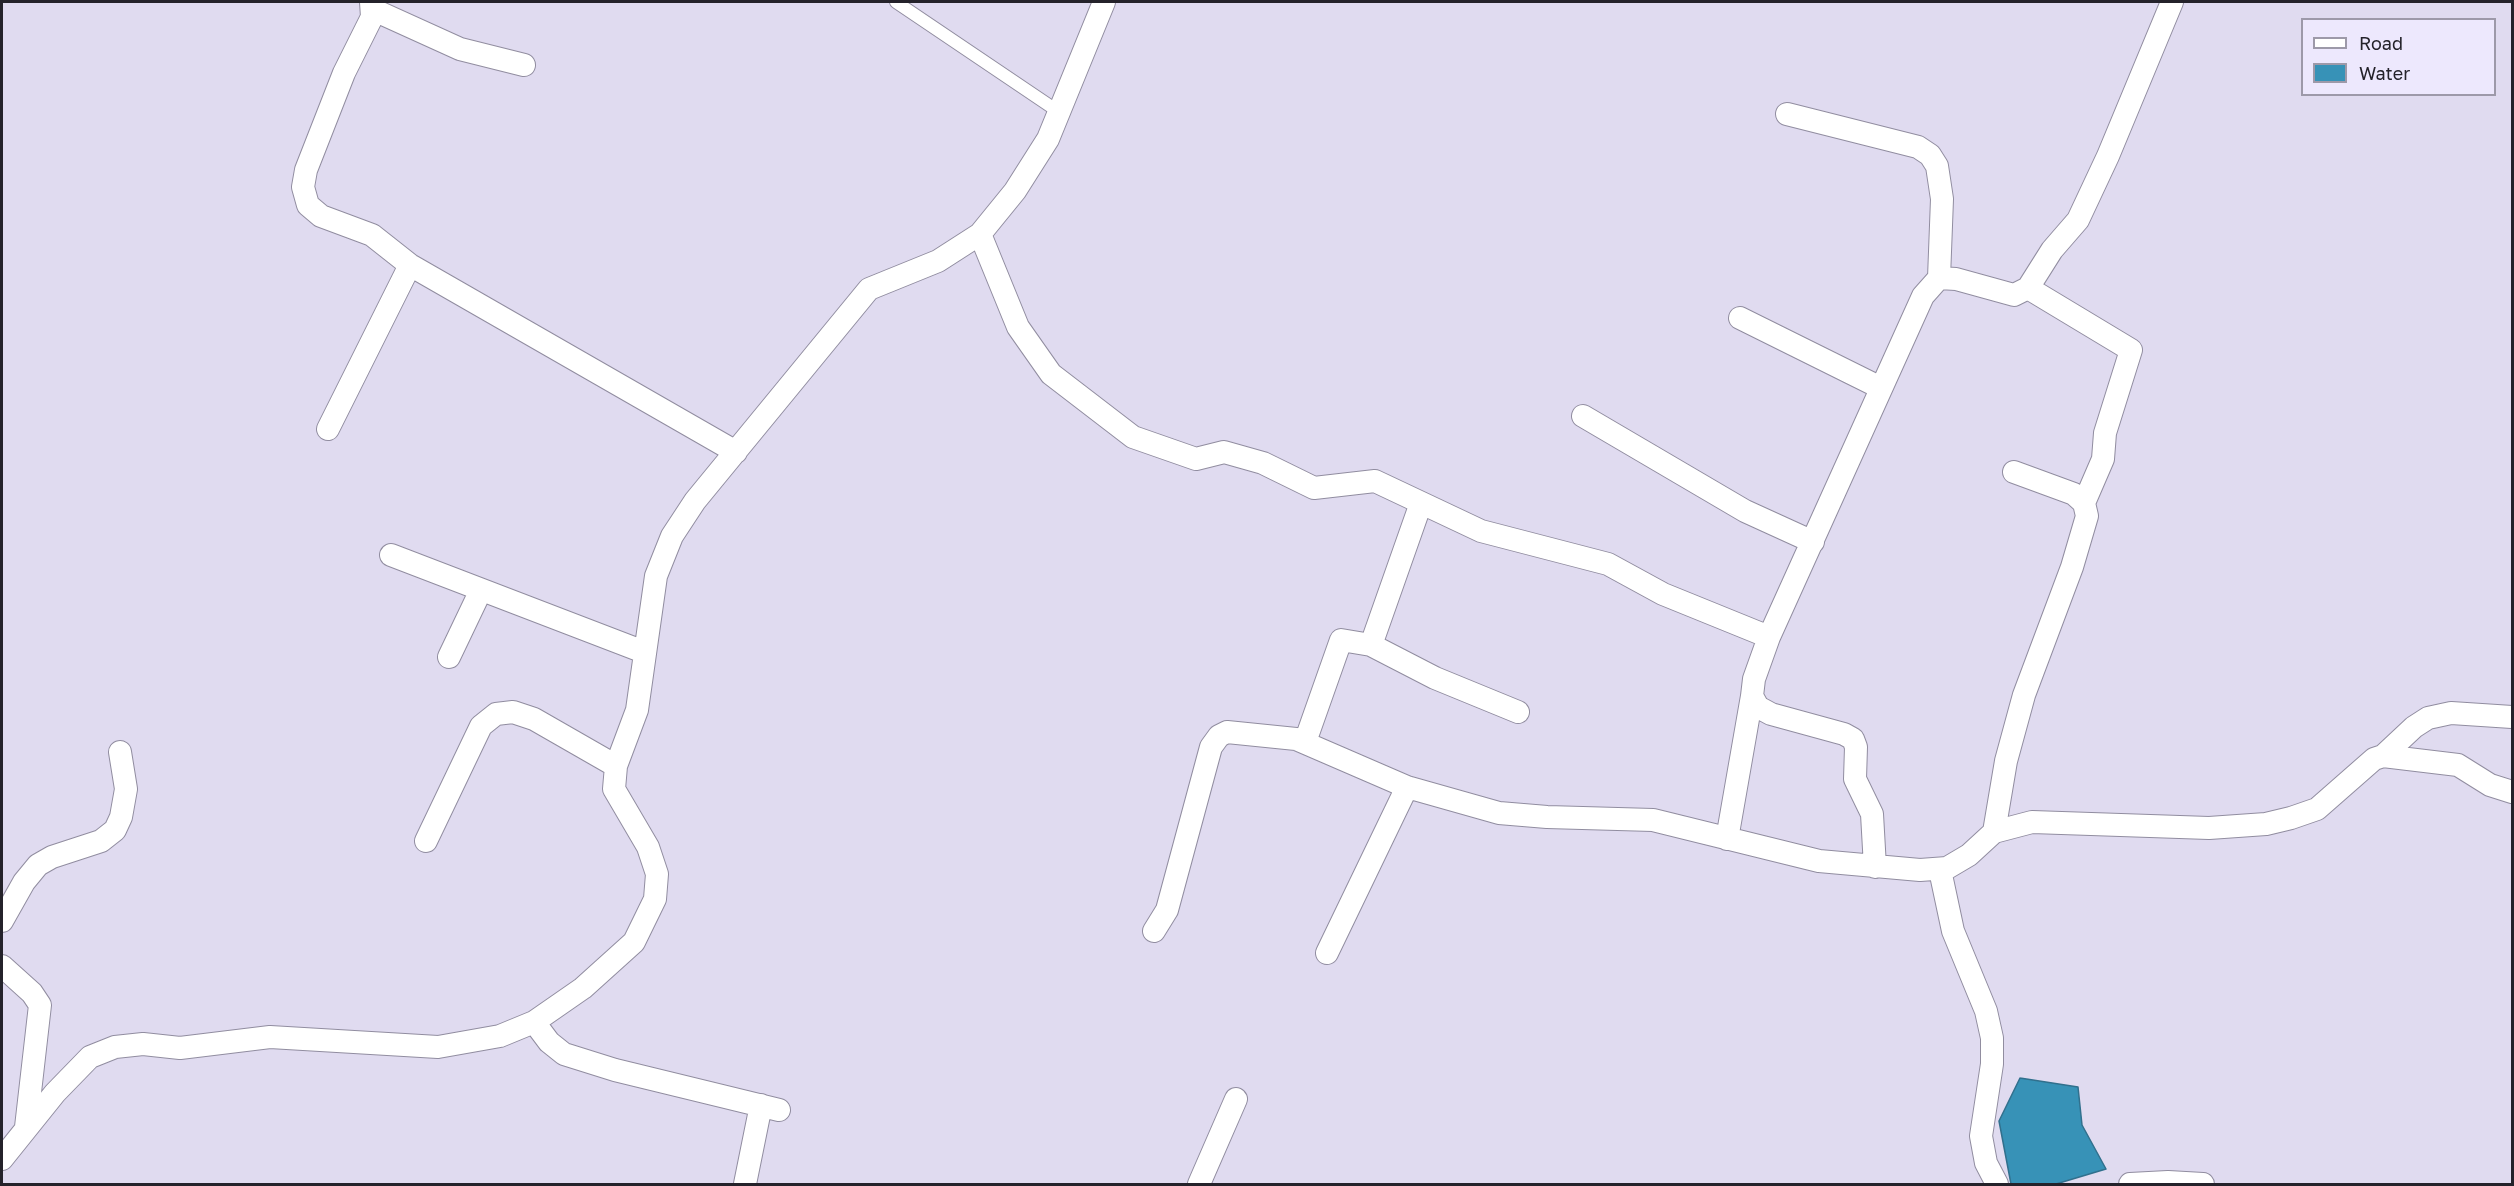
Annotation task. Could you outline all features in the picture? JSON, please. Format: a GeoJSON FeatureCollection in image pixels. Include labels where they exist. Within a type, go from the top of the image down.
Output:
{"type":"FeatureCollection","features":[{"type":"Feature","properties":{"kind":"street"},"geometry":{"type":"LineString","coordinates":[[2,1159],[55,1093],[90,1057],[115,1047],[143,1044],[180,1048],[270,1037],[438,1047],[500,1036],[534,1022],[583,988],[634,942],[655,898],[657,874],[648,847],[614,789],[616,766],[637,710],[656,576],[672,536],[696,501],[869,289],[938,261],[980,234],[1021,183],[1048,140],[1104,2]]}},
{"type":"Feature","properties":{"kind":"street"},"geometry":{"type":"LineString","coordinates":[[1939,278],[1956,279],[2014,295],[2028,288],[2052,250],[2078,220],[2108,156],[2172,2]]}},
{"type":"Feature","properties":{"kind":"street"},"geometry":{"type":"LineString","coordinates":[[524,65],[460,49],[372,6],[306,170],[303,187],[308,205],[321,216],[372,235],[410,265],[736,452]]}},
{"type":"Feature","properties":{"kind":"street"},"geometry":{"type":"LineString","coordinates":[[1727,839],[1754,679],[1769,637],[1923,296],[1939,278],[1942,199],[1937,166],[1930,155],[1918,147],[1786,114]]}},
{"type":"Feature","properties":{"kind":"street"},"geometry":{"type":"LineString","coordinates":[[980,234],[1018,327],[1051,374],[1133,437],[1196,459],[1224,452],[1263,463],[1314,488],[1375,481],[1490,533],[1608,564],[1663,594],[1769,637]]}},
{"type":"Feature","properties":{"kind":"street"},"geometry":{"type":"LineString","coordinates":[[328,429],[410,265]]}},
{"type":"Feature","properties":{"kind":"street"},"geometry":{"type":"LineString","coordinates":[[2028,288],[2131,350],[2105,433],[2103,459],[2084,503]]}},
{"type":"Feature","properties":{"kind":"street"},"geometry":{"type":"LineString","coordinates":[[1740,318],[1881,388]]}},
{"type":"Feature","properties":{"kind":"street"},"geometry":{"type":"LineString","coordinates":[[1583,416],[1745,511],[1813,542]]}},
{"type":"Feature","properties":{"kind":"street"},"geometry":{"type":"LineString","coordinates":[[1995,832],[2009,746],[2024,695],[2072,567],[2087,516],[2084,503],[2074,494],[2014,472]]}},
{"type":"Feature","properties":{"kind":"street"},"geometry":{"type":"LineString","coordinates":[[1371,645],[1421,503]]}},
{"type":"Feature","properties":{"kind":"street"},"geometry":{"type":"LineString","coordinates":[[391,555],[644,652]]}},
{"type":"Feature","properties":{"kind":"street"},"geometry":{"type":"LineString","coordinates":[[449,657],[481,590]]}},
{"type":"Feature","properties":{"kind":"street"},"geometry":{"type":"LineString","coordinates":[[1305,742],[1341,640],[1371,645],[1435,678],[1518,712]]}},
{"type":"Feature","properties":{"kind":"street"},"geometry":{"type":"LineString","coordinates":[[1752,696],[1758,707],[1771,714],[1844,734],[1853,739],[1856,747],[1855,779],[1872,814],[1875,867]]}},
{"type":"Feature","properties":{"kind":"street"},"geometry":{"type":"LineString","coordinates":[[426,841],[481,726],[496,714],[513,712],[534,719],[616,766]]}},
{"type":"Feature","properties":{"kind":"street"},"geometry":{"type":"LineString","coordinates":[[1154,931],[1167,910],[1211,747],[1215,740],[1227,732],[1284,737],[1305,742],[1407,786],[1499,813],[1547,818],[1653,820],[1819,861],[1875,867],[1940,870],[1969,855],[1995,832],[2032,822],[2186,828],[2266,824],[2300,816],[2317,809],[2374,759],[2383,756],[2428,718],[2451,713],[2512,717]]}},
{"type":"Feature","properties":{"kind":"street"},"geometry":{"type":"LineString","coordinates":[[2,921],[24,882],[39,865],[52,857],[101,841],[115,830],[121,817],[126,789],[120,752]]}},
{"type":"Feature","properties":{"kind":"street"},"geometry":{"type":"LineString","coordinates":[[2383,756],[2458,765],[2490,785],[2512,792]]}},
{"type":"Feature","properties":{"kind":"street"},"geometry":{"type":"LineString","coordinates":[[1327,953],[1407,786]]}},
{"type":"Feature","properties":{"kind":"street"},"geometry":{"type":"LineString","coordinates":[[1940,870],[1953,931],[1986,1011],[1992,1038],[1992,1064],[1981,1136],[1986,1163],[1997,1185]]}},
{"type":"Feature","properties":{"kind":"street"},"geometry":{"type":"LineString","coordinates":[[2,966],[32,993],[40,1005],[26,1128]]}},
{"type":"Feature","properties":{"kind":"street"},"geometry":{"type":"LineString","coordinates":[[534,1022],[549,1042],[564,1053],[615,1070],[770,1108],[745,1185]]}},
{"type":"Feature","properties":{"kind":"street"},"geometry":{"type":"LineString","coordinates":[[1199,1185],[1236,1099]]}},
{"type":"Feature","properties":{"kind":"street"},"geometry":{"type":"LineString","coordinates":[[2130,1185],[2168,1182],[2203,1185]]}},
{"type":"Feature","properties":{"kind":"lane"},"geometry":{"type":"LineString","coordinates":[[896,2],[1059,112]]}},
{"type":"Feature","properties":{"kind":"water"},"geometry":{"type":"Polygon","coordinates":[[[2020,1078],[2078,1087],[2082,1125],[2106,1169],[2056,1184],[2011,1184],[1999,1121],[2020,1078]]]}}]}
